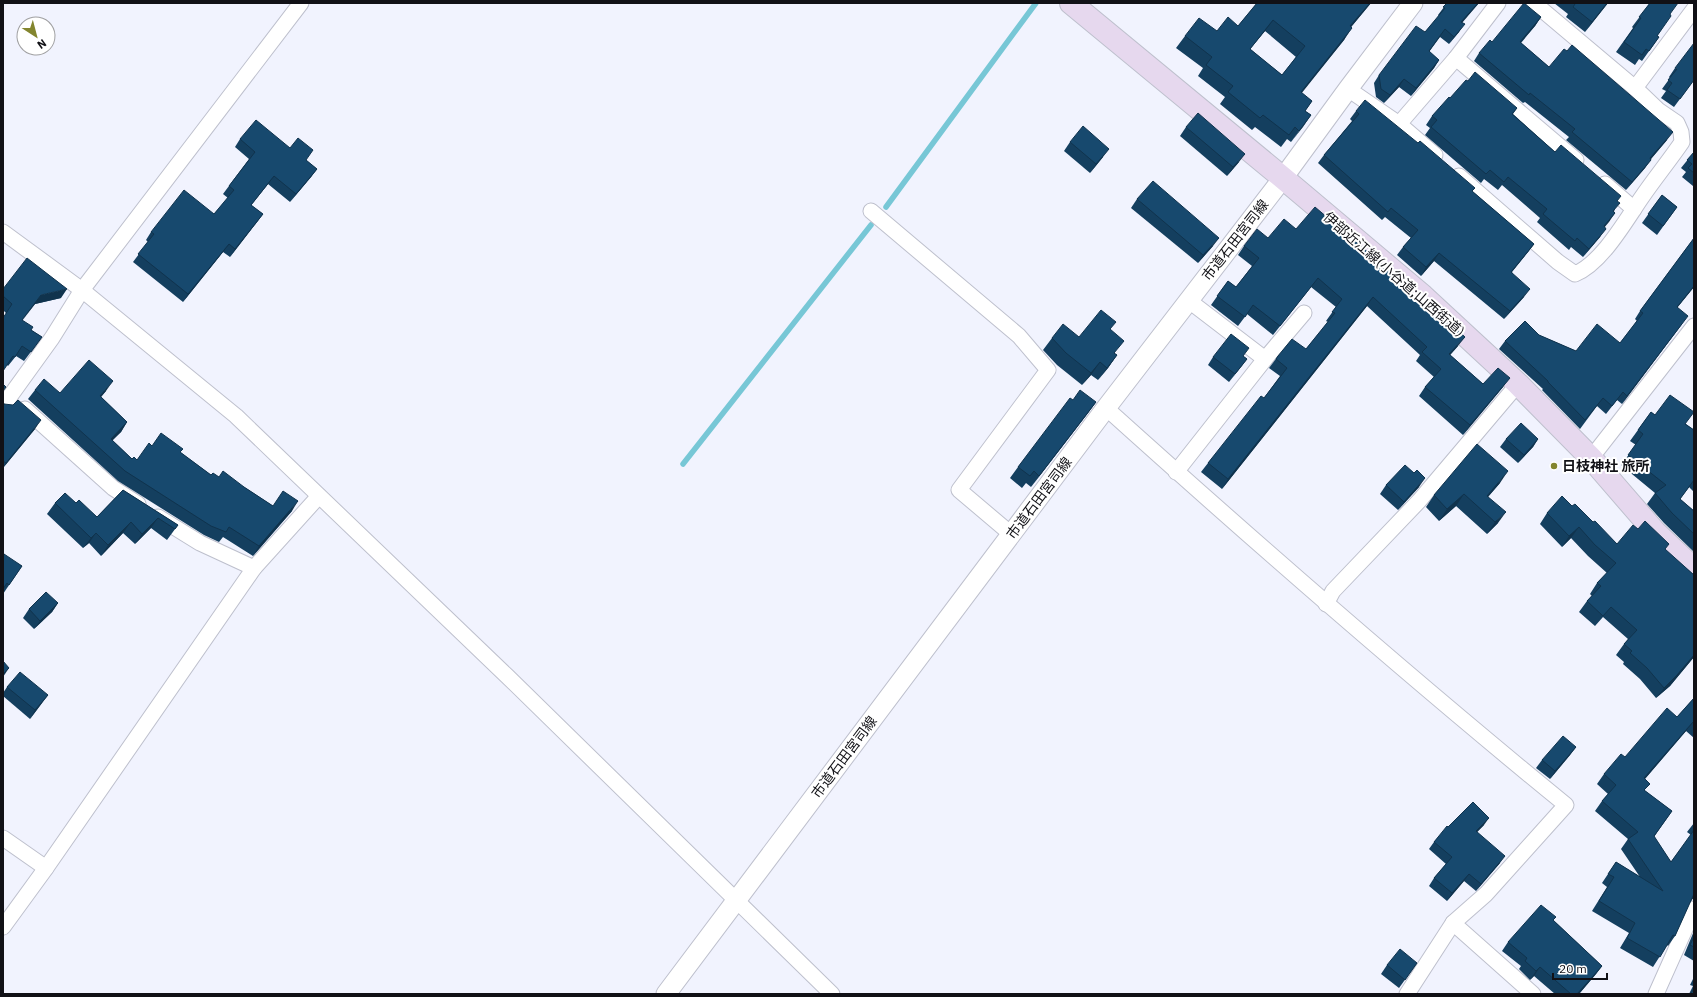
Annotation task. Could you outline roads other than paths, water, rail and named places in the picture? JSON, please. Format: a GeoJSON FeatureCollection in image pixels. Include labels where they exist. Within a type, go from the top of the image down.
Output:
{"type":"FeatureCollection","features":[{"type":"Feature","properties":{"kind":"main road","name":"伊部近江線(小谷道;山西街道)"},"geometry":{"type":"LineString","coordinates":[[1071,3],[1284,178],[1423,296],[1518,384],[1591,458],[1655,532],[1694,569]]}},
{"type":"Feature","properties":{"kind":"street"},"geometry":{"type":"LineString","coordinates":[[254,568],[200,543],[113,488],[7,401],[52,338],[82,290],[301,3]]}},
{"type":"Feature","properties":{"kind":"street","name":"市道石田宮司線"},"geometry":{"type":"LineString","coordinates":[[666,994],[1106,408],[1188,300],[1284,178],[1348,88],[1413,3]]}},
{"type":"Feature","properties":{"kind":"street"},"geometry":{"type":"LineString","coordinates":[[1399,124],[1456,58],[1498,3]]}},
{"type":"Feature","properties":{"kind":"street"},"geometry":{"type":"LineString","coordinates":[[1348,88],[1399,124],[1558,262],[1575,274],[1585,270],[1621,230],[1634,209],[1682,142],[1688,129],[1658,110],[1635,88],[1534,3]]}},
{"type":"Feature","properties":{"kind":"street"},"geometry":{"type":"LineString","coordinates":[[1635,88],[1694,9]]}},
{"type":"Feature","properties":{"kind":"street"},"geometry":{"type":"LineString","coordinates":[[1456,58],[1634,209]]}},
{"type":"Feature","properties":{"kind":"street"},"geometry":{"type":"LineString","coordinates":[[871,211],[1019,336],[1048,370],[959,490],[1011,534]]}},
{"type":"Feature","properties":{"kind":"street"},"geometry":{"type":"LineString","coordinates":[[3,232],[82,290],[236,416],[507,676],[832,994]]}},
{"type":"Feature","properties":{"kind":"street"},"geometry":{"type":"LineString","coordinates":[[1188,300],[1265,359]]}},
{"type":"Feature","properties":{"kind":"street"},"geometry":{"type":"LineString","coordinates":[[1176,472],[1265,359],[1304,314]]}},
{"type":"Feature","properties":{"kind":"street"},"geometry":{"type":"LineString","coordinates":[[1591,458],[1694,326]]}},
{"type":"Feature","properties":{"kind":"street"},"geometry":{"type":"LineString","coordinates":[[1326,604],[1333,591],[1419,501],[1518,384]]}},
{"type":"Feature","properties":{"kind":"street"},"geometry":{"type":"LineString","coordinates":[[1106,408],[1176,472],[1326,604],[1481,736],[1566,805],[1486,894],[1453,923],[1407,994]]}},
{"type":"Feature","properties":{"kind":"street"},"geometry":{"type":"LineString","coordinates":[[3,927],[46,868],[254,568],[319,496]]}},
{"type":"Feature","properties":{"kind":"street"},"geometry":{"type":"LineString","coordinates":[[3,838],[46,868]]}},
{"type":"Feature","properties":{"kind":"street"},"geometry":{"type":"LineString","coordinates":[[1656,994],[1694,909]]}},
{"type":"Feature","properties":{"kind":"street"},"geometry":{"type":"LineString","coordinates":[[1453,923],[1534,994]]}},
{"type":"Feature","properties":{"kind":"waterway"},"geometry":{"type":"LineString","coordinates":[[886,207],[1036,3]]}},
{"type":"Feature","properties":{"kind":"waterway"},"geometry":{"type":"LineString","coordinates":[[683,464],[871,225]]}},
{"type":"Feature","properties":{"kind":"place","name":"日枝神社 旅所"},"geometry":{"type":"Point","coordinates":[1554,466]}}]}
